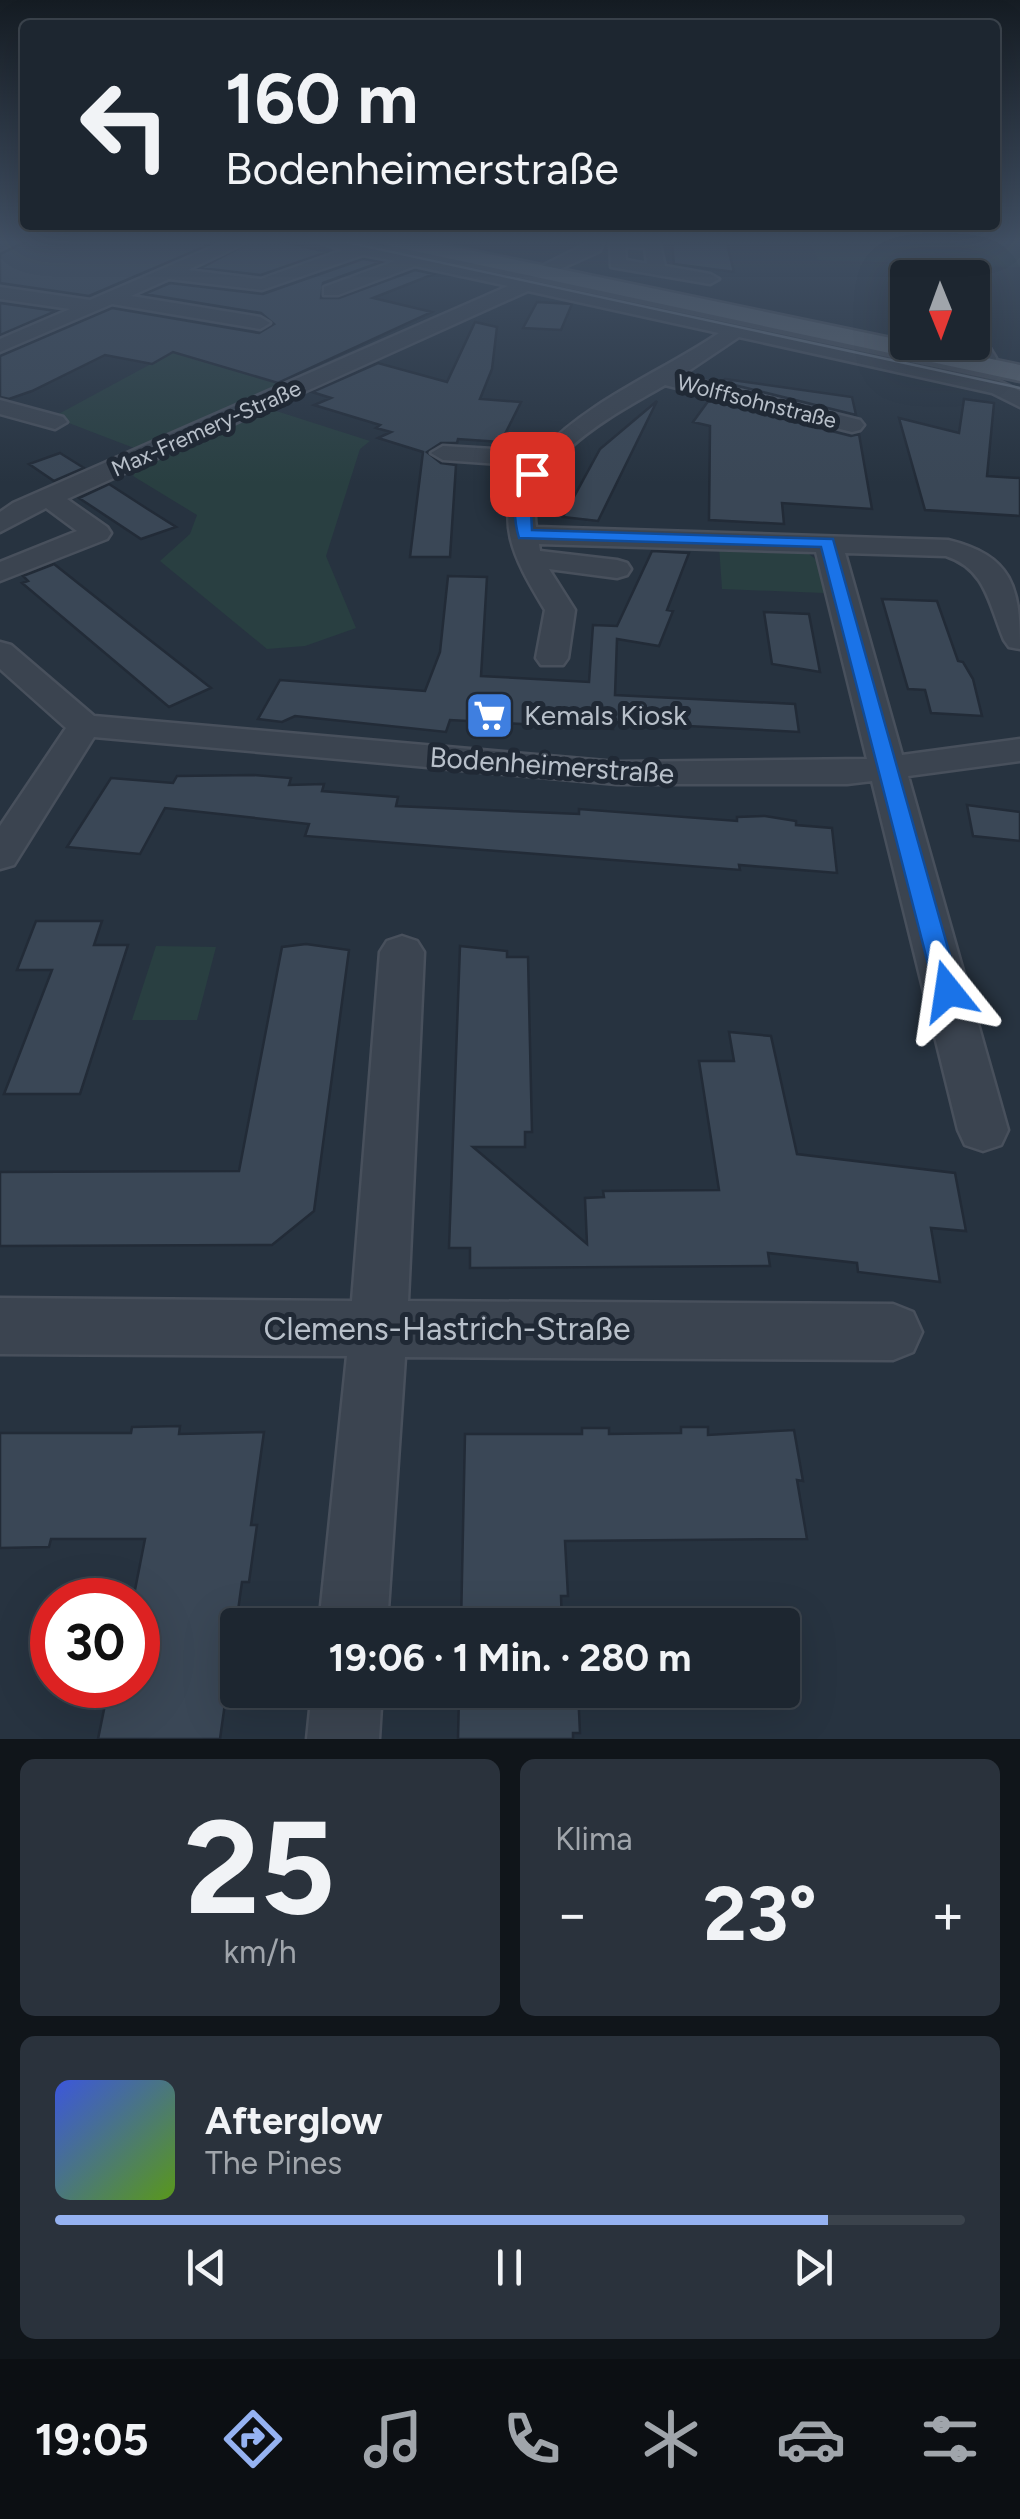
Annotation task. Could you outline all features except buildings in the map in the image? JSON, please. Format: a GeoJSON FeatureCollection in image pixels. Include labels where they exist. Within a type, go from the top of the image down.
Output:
{"type":"FeatureCollection","features":[{"type":"Feature","properties":{"kind":"main road"},"geometry":{"type":"LineString","coordinates":[[775,321],[1020,373]]}},
{"type":"Feature","properties":{"kind":"street"},"geometry":{"type":"LineString","coordinates":[[0,346],[57,321]]}},
{"type":"Feature","properties":{"kind":"street"},"geometry":{"type":"LineString","coordinates":[[253,321],[260,322]]}},
{"type":"Feature","properties":{"kind":"street","name":"Max-Fremery-Straße"},"geometry":{"type":"LineString","coordinates":[[0,524],[44,499],[446,321]]}},
{"type":"Feature","properties":{"kind":"street"},"geometry":{"type":"LineString","coordinates":[[664,321],[999,388],[1020,400]]}},
{"type":"Feature","properties":{"kind":"street","name":"Wolffsohnstraße"},"geometry":{"type":"LineString","coordinates":[[526,547],[523,494],[532,474],[545,460],[566,439],[732,333]]}},
{"type":"Feature","properties":{"kind":"street"},"geometry":{"type":"LineString","coordinates":[[388,348],[421,357]]}},
{"type":"Feature","properties":{"kind":"street"},"geometry":{"type":"LineString","coordinates":[[985,366],[986,360]]}},
{"type":"Feature","properties":{"kind":"street","name":"Wolffsohnstraße"},"geometry":{"type":"LineString","coordinates":[[663,378],[852,425]]}},
{"type":"Feature","properties":{"kind":"street"},"geometry":{"type":"LineString","coordinates":[[0,408],[55,422]]}},
{"type":"Feature","properties":{"kind":"street"},"geometry":{"type":"LineString","coordinates":[[443,452],[545,460]]}},
{"type":"Feature","properties":{"kind":"street"},"geometry":{"type":"LineString","coordinates":[[0,572],[97,533],[56,503],[44,499]]}},
{"type":"Feature","properties":{"kind":"street"},"geometry":{"type":"LineString","coordinates":[[526,547],[835,536],[958,538],[1007,583],[1020,640]]}},
{"type":"Feature","properties":{"kind":"street"},"geometry":{"type":"LineString","coordinates":[[835,536],[889,770],[983,1130]]}},
{"type":"Feature","properties":{"kind":"street"},"geometry":{"type":"LineString","coordinates":[[526,547],[617,569]]}},
{"type":"Feature","properties":{"kind":"street"},"geometry":{"type":"LineString","coordinates":[[526,547],[531,570],[560,610],[552,658]]}},
{"type":"Feature","properties":{"kind":"street"},"geometry":{"type":"LineString","coordinates":[[0,652],[84,726],[0,856]]}},
{"type":"Feature","properties":{"kind":"street","name":"Bodenheimerstraße"},"geometry":{"type":"LineString","coordinates":[[84,726],[617,773],[744,775],[889,770],[1020,750]]}},
{"type":"Feature","properties":{"kind":"street"},"geometry":{"type":"LineString","coordinates":[[354,1608],[378,1328],[402,952]]}},
{"type":"Feature","properties":{"kind":"street","name":"Clemens-Hastrich-Straße"},"geometry":{"type":"LineString","coordinates":[[0,1326],[893,1332]]}},
{"type":"Feature","properties":{"kind":"street"},"geometry":{"type":"LineString","coordinates":[[343,1739],[346,1708]]}},
{"type":"Feature","properties":{"kind":"green space"},"geometry":{"type":"Polygon","coordinates":[[[173,352],[282,384],[134,448],[53,417],[173,352]]]}},
{"type":"Feature","properties":{"kind":"green space"},"geometry":{"type":"Polygon","coordinates":[[[270,409],[370,441],[360,449],[326,556],[356,628],[305,646],[267,649],[160,561],[190,534],[197,515],[133,476],[141,461],[270,409]]]}},
{"type":"Feature","properties":{"kind":"green space"},"geometry":{"type":"Polygon","coordinates":[[[719,546],[805,551],[818,561],[824,593],[722,589],[719,546]]]}},
{"type":"Feature","properties":{"kind":"green space"},"geometry":{"type":"Polygon","coordinates":[[[156,946],[216,947],[197,1020],[132,1020],[156,946]]]}},
{"type":"Feature","properties":{"kind":"tram line"},"geometry":{"type":"LineString","coordinates":[[711,321],[1020,388]]}},
{"type":"Feature","properties":{"kind":"place","name":"Kemals Kiosk"},"geometry":{"type":"Point","coordinates":[489,715]}},
{"type":"Feature","properties":{"kind":"route"},"geometry":{"type":"LineString","coordinates":[[532,474],[523,494],[524,535],[828,543],[948,991]]}}]}
